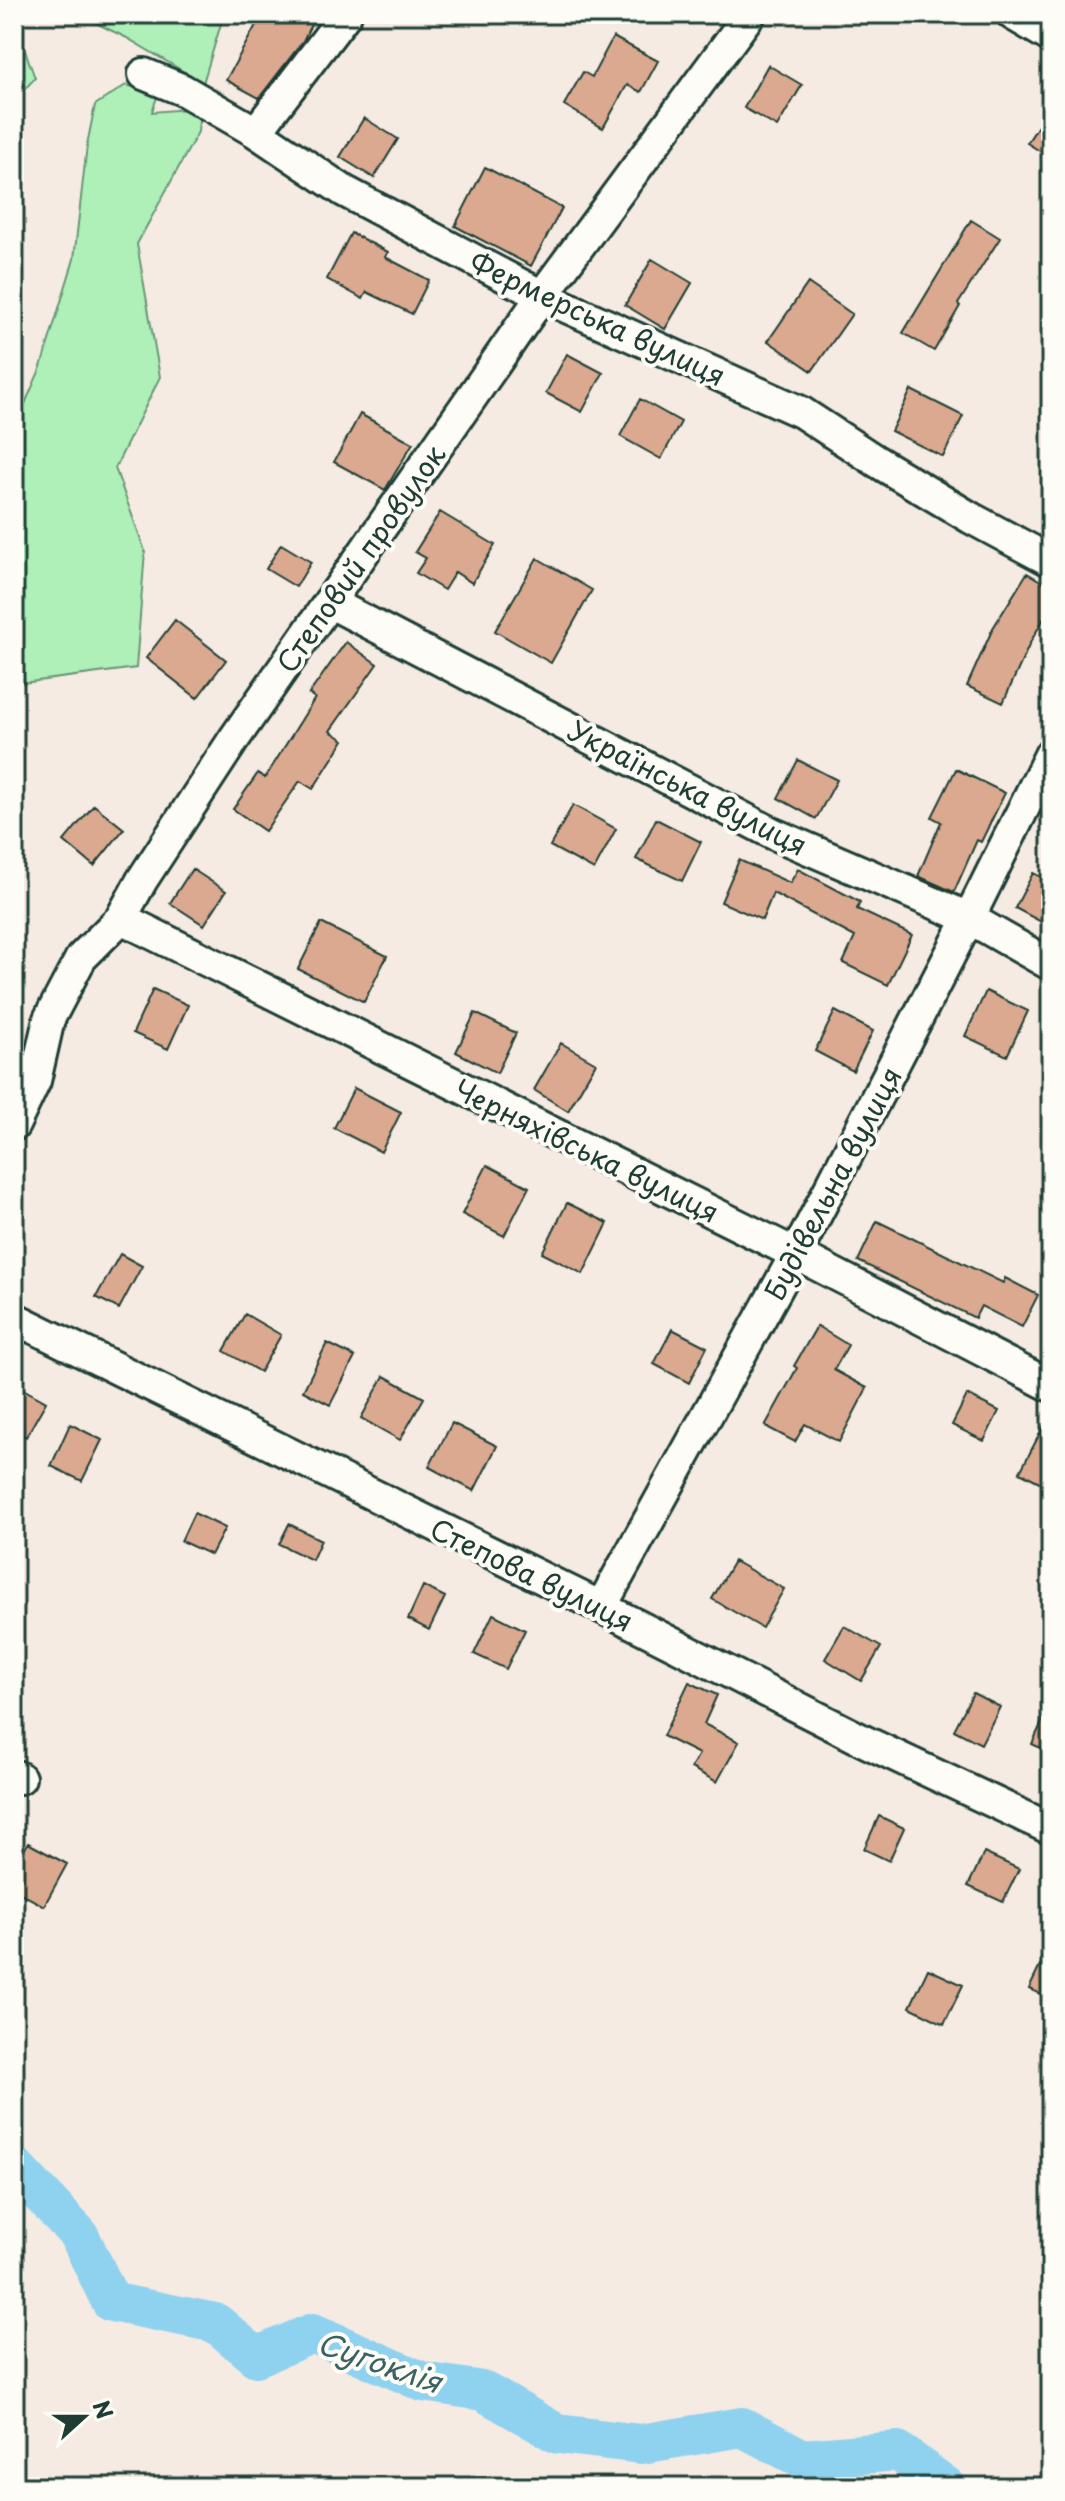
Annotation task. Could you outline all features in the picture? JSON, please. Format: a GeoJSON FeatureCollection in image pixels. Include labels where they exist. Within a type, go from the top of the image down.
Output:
{"type":"FeatureCollection","features":[{"type":"Feature","properties":{"kind":"street"},"geometry":{"type":"LineString","coordinates":[[256,132],[346,14]]}},
{"type":"Feature","properties":{"kind":"street","name":"Степовий провулок"},"geometry":{"type":"LineString","coordinates":[[14,1125],[35,1081],[49,1019],[81,958],[121,918],[142,880],[234,739],[329,602],[542,296],[750,14]]}},
{"type":"Feature","properties":{"kind":"street"},"geometry":{"type":"LineString","coordinates":[[1012,14],[1051,37]]}},
{"type":"Feature","properties":{"kind":"street","name":"Фермерська вулиця"},"geometry":{"type":"LineString","coordinates":[[144,74],[183,90],[256,132],[344,191],[542,296],[801,412],[890,469],[1051,561]]}},
{"type":"Feature","properties":{"kind":"street","name":"Українська вулиця"},"geometry":{"type":"LineString","coordinates":[[329,602],[774,834],[969,918],[1051,965]]}},
{"type":"Feature","properties":{"kind":"street","name":"Будівельна вулиця"},"geometry":{"type":"LineString","coordinates":[[601,1607],[796,1254],[1051,753]]}},
{"type":"Feature","properties":{"kind":"street","name":"Черняхівська вулиця"},"geometry":{"type":"LineString","coordinates":[[121,918],[796,1254],[1051,1386]]}},
{"type":"Feature","properties":{"kind":"street","name":"Степова вулиця"},"geometry":{"type":"LineString","coordinates":[[14,1318],[601,1607],[866,1742],[1051,1829]]}},
{"type":"Feature","properties":{"kind":"green space"},"geometry":{"type":"Polygon","coordinates":[[[77,14],[224,14],[203,83],[127,38],[77,14]]]}},
{"type":"Feature","properties":{"kind":"green space"},"geometry":{"type":"Polygon","coordinates":[[[14,38],[23,45],[35,78],[14,101],[14,38]]]}},
{"type":"Feature","properties":{"kind":"green space"},"geometry":{"type":"Polygon","coordinates":[[[126,85],[158,94],[152,112],[200,108],[198,132],[137,244],[160,377],[115,468],[145,551],[136,668],[14,684],[14,429],[41,367],[74,259],[87,145],[95,105],[126,85]]]}},
{"type":"Feature","properties":{"kind":"building"},"geometry":{"type":"Polygon","coordinates":[[[262,14],[316,14],[303,41],[259,98],[226,80],[262,14]]]}},
{"type":"Feature","properties":{"kind":"building"},"geometry":{"type":"Polygon","coordinates":[[[613,37],[658,61],[641,92],[627,85],[603,128],[564,105],[583,72],[592,77],[613,37]]]}},
{"type":"Feature","properties":{"kind":"building"},"geometry":{"type":"Polygon","coordinates":[[[768,65],[802,85],[777,127],[744,108],[768,65]]]}},
{"type":"Feature","properties":{"kind":"building"},"geometry":{"type":"Polygon","coordinates":[[[1051,106],[1051,158],[1027,143],[1051,106]]]}},
{"type":"Feature","properties":{"kind":"building"},"geometry":{"type":"Polygon","coordinates":[[[364,118],[398,139],[374,178],[340,157],[364,118]]]}},
{"type":"Feature","properties":{"kind":"building"},"geometry":{"type":"Polygon","coordinates":[[[485,167],[562,208],[531,266],[455,226],[485,167]]]}},
{"type":"Feature","properties":{"kind":"building"},"geometry":{"type":"Polygon","coordinates":[[[971,220],[1000,238],[958,304],[960,306],[934,351],[903,333],[971,220]]]}},
{"type":"Feature","properties":{"kind":"building"},"geometry":{"type":"Polygon","coordinates":[[[351,233],[388,252],[385,257],[429,280],[412,314],[367,292],[363,299],[327,279],[351,233]]]}},
{"type":"Feature","properties":{"kind":"building"},"geometry":{"type":"Polygon","coordinates":[[[652,259],[692,283],[665,329],[625,305],[652,259]]]}},
{"type":"Feature","properties":{"kind":"building"},"geometry":{"type":"Polygon","coordinates":[[[808,283],[852,314],[812,371],[768,341],[808,283]]]}},
{"type":"Feature","properties":{"kind":"building"},"geometry":{"type":"Polygon","coordinates":[[[567,354],[603,373],[582,412],[546,393],[567,354]]]}},
{"type":"Feature","properties":{"kind":"building"},"geometry":{"type":"Polygon","coordinates":[[[911,390],[963,416],[943,457],[891,431],[911,390]]]}},
{"type":"Feature","properties":{"kind":"building"},"geometry":{"type":"Polygon","coordinates":[[[640,399],[681,422],[661,459],[620,436],[640,399]]]}},
{"type":"Feature","properties":{"kind":"building"},"geometry":{"type":"Polygon","coordinates":[[[360,414],[413,443],[385,490],[334,462],[360,414]]]}},
{"type":"Feature","properties":{"kind":"building"},"geometry":{"type":"Polygon","coordinates":[[[440,512],[495,545],[472,583],[455,572],[444,590],[416,573],[426,558],[415,552],[440,512]]]}},
{"type":"Feature","properties":{"kind":"building"},"geometry":{"type":"Polygon","coordinates":[[[281,544],[311,562],[296,587],[266,569],[281,544]]]}},
{"type":"Feature","properties":{"kind":"building"},"geometry":{"type":"Polygon","coordinates":[[[537,558],[592,590],[551,663],[495,631],[537,558]]]}},
{"type":"Feature","properties":{"kind":"building"},"geometry":{"type":"Polygon","coordinates":[[[1027,573],[1051,587],[1051,606],[1031,641],[1003,703],[967,686],[993,628],[1027,573]]]}},
{"type":"Feature","properties":{"kind":"building"},"geometry":{"type":"Polygon","coordinates":[[[175,620],[226,660],[197,698],[146,658],[175,620]]]}},
{"type":"Feature","properties":{"kind":"building"},"geometry":{"type":"Polygon","coordinates":[[[346,642],[377,664],[330,731],[344,740],[313,789],[300,781],[265,831],[233,809],[258,773],[265,778],[315,698],[309,694],[346,642]]]}},
{"type":"Feature","properties":{"kind":"building"},"geometry":{"type":"Polygon","coordinates":[[[798,760],[837,780],[816,819],[778,798],[798,760]]]}},
{"type":"Feature","properties":{"kind":"building"},"geometry":{"type":"Polygon","coordinates":[[[956,769],[1005,793],[981,842],[977,840],[954,892],[918,876],[941,822],[932,817],[956,769]]]}},
{"type":"Feature","properties":{"kind":"building"},"geometry":{"type":"Polygon","coordinates":[[[94,805],[124,829],[94,866],[64,841],[94,805]]]}},
{"type":"Feature","properties":{"kind":"building"},"geometry":{"type":"Polygon","coordinates":[[[573,805],[616,829],[594,870],[550,846],[573,805]]]}},
{"type":"Feature","properties":{"kind":"building"},"geometry":{"type":"Polygon","coordinates":[[[656,819],[701,842],[682,881],[636,859],[656,819]]]}},
{"type":"Feature","properties":{"kind":"building"},"geometry":{"type":"Polygon","coordinates":[[[739,860],[790,883],[798,869],[860,902],[857,909],[912,935],[888,985],[843,963],[855,937],[773,893],[762,920],[721,902],[739,860]]]}},
{"type":"Feature","properties":{"kind":"building"},"geometry":{"type":"Polygon","coordinates":[[[192,869],[226,891],[204,925],[170,903],[192,869]]]}},
{"type":"Feature","properties":{"kind":"building"},"geometry":{"type":"Polygon","coordinates":[[[1033,873],[1051,882],[1051,912],[1045,924],[1015,908],[1033,873]]]}},
{"type":"Feature","properties":{"kind":"building"},"geometry":{"type":"Polygon","coordinates":[[[321,923],[387,956],[364,1002],[298,969],[321,923]]]}},
{"type":"Feature","properties":{"kind":"building"},"geometry":{"type":"Polygon","coordinates":[[[153,989],[188,1005],[168,1049],[133,1033],[153,989]]]}},
{"type":"Feature","properties":{"kind":"building"},"geometry":{"type":"Polygon","coordinates":[[[986,991],[1028,1011],[1007,1056],[965,1036],[986,991]]]}},
{"type":"Feature","properties":{"kind":"building"},"geometry":{"type":"Polygon","coordinates":[[[835,1011],[873,1031],[853,1071],[815,1051],[835,1011]]]}},
{"type":"Feature","properties":{"kind":"building"},"geometry":{"type":"Polygon","coordinates":[[[475,1013],[516,1033],[497,1073],[456,1052],[475,1013]]]}},
{"type":"Feature","properties":{"kind":"building"},"geometry":{"type":"Polygon","coordinates":[[[561,1043],[596,1063],[568,1111],[534,1090],[561,1043]]]}},
{"type":"Feature","properties":{"kind":"building"},"geometry":{"type":"Polygon","coordinates":[[[354,1088],[401,1112],[381,1152],[334,1128],[354,1088]]]}},
{"type":"Feature","properties":{"kind":"building"},"geometry":{"type":"Polygon","coordinates":[[[487,1165],[529,1187],[504,1236],[462,1214],[487,1165]]]}},
{"type":"Feature","properties":{"kind":"building"},"geometry":{"type":"Polygon","coordinates":[[[567,1203],[608,1223],[583,1274],[542,1253],[567,1203]]]}},
{"type":"Feature","properties":{"kind":"building"},"geometry":{"type":"Polygon","coordinates":[[[877,1221],[1003,1283],[1005,1278],[1038,1295],[1022,1327],[981,1306],[975,1318],[858,1261],[877,1221]]]}},
{"type":"Feature","properties":{"kind":"building"},"geometry":{"type":"Polygon","coordinates":[[[120,1254],[142,1266],[119,1309],[96,1297],[120,1254]]]}},
{"type":"Feature","properties":{"kind":"building"},"geometry":{"type":"Polygon","coordinates":[[[245,1314],[281,1335],[260,1372],[224,1351],[245,1314]]]}},
{"type":"Feature","properties":{"kind":"building"},"geometry":{"type":"Polygon","coordinates":[[[817,1326],[848,1345],[834,1370],[867,1388],[839,1442],[805,1424],[795,1442],[765,1426],[817,1326]]]}},
{"type":"Feature","properties":{"kind":"building"},"geometry":{"type":"Polygon","coordinates":[[[672,1329],[707,1347],[689,1383],[654,1364],[672,1329]]]}},
{"type":"Feature","properties":{"kind":"building"},"geometry":{"type":"Polygon","coordinates":[[[327,1343],[355,1357],[330,1405],[303,1391],[327,1343]]]}},
{"type":"Feature","properties":{"kind":"building"},"geometry":{"type":"Polygon","coordinates":[[[384,1376],[424,1398],[400,1440],[361,1418],[384,1376]]]}},
{"type":"Feature","properties":{"kind":"building"},"geometry":{"type":"Polygon","coordinates":[[[14,1384],[46,1402],[26,1437],[14,1430],[14,1384]]]}},
{"type":"Feature","properties":{"kind":"building"},"geometry":{"type":"Polygon","coordinates":[[[967,1395],[999,1411],[984,1441],[952,1425],[967,1395]]]}},
{"type":"Feature","properties":{"kind":"building"},"geometry":{"type":"Polygon","coordinates":[[[1051,1412],[1051,1488],[1020,1472],[1051,1412]]]}},
{"type":"Feature","properties":{"kind":"building"},"geometry":{"type":"Polygon","coordinates":[[[452,1423],[497,1446],[474,1491],[429,1467],[452,1423]]]}},
{"type":"Feature","properties":{"kind":"building"},"geometry":{"type":"Polygon","coordinates":[[[70,1424],[102,1440],[82,1481],[51,1466],[70,1424]]]}},
{"type":"Feature","properties":{"kind":"building"},"geometry":{"type":"Polygon","coordinates":[[[194,1513],[225,1528],[211,1555],[181,1541],[194,1513]]]}},
{"type":"Feature","properties":{"kind":"building"},"geometry":{"type":"Polygon","coordinates":[[[289,1524],[321,1540],[312,1560],[279,1544],[289,1524]]]}},
{"type":"Feature","properties":{"kind":"building"},"geometry":{"type":"Polygon","coordinates":[[[734,1561],[784,1589],[762,1628],[712,1599],[734,1561]]]}},
{"type":"Feature","properties":{"kind":"building"},"geometry":{"type":"Polygon","coordinates":[[[423,1586],[445,1597],[429,1630],[408,1619],[423,1586]]]}},
{"type":"Feature","properties":{"kind":"building"},"geometry":{"type":"Polygon","coordinates":[[[493,1614],[525,1630],[506,1669],[474,1654],[493,1614]]]}},
{"type":"Feature","properties":{"kind":"building"},"geometry":{"type":"Polygon","coordinates":[[[844,1626],[881,1647],[861,1681],[825,1659],[844,1626]]]}},
{"type":"Feature","properties":{"kind":"building"},"geometry":{"type":"Polygon","coordinates":[[[689,1682],[717,1695],[704,1724],[739,1742],[717,1782],[691,1768],[699,1754],[663,1736],[689,1682]]]}},
{"type":"Feature","properties":{"kind":"building"},"geometry":{"type":"Polygon","coordinates":[[[973,1693],[1000,1707],[981,1744],[954,1730],[973,1693]]]}},
{"type":"Feature","properties":{"kind":"building"},"geometry":{"type":"Polygon","coordinates":[[[1051,1702],[1051,1753],[1032,1744],[1051,1702]]]}},
{"type":"Feature","properties":{"kind":"building"},"geometry":{"type":"Polygon","coordinates":[[[879,1816],[904,1828],[889,1861],[864,1849],[879,1816]]]}},
{"type":"Feature","properties":{"kind":"building"},"geometry":{"type":"Polygon","coordinates":[[[28,1843],[67,1864],[44,1906],[14,1890],[14,1869],[28,1843]]]}},
{"type":"Feature","properties":{"kind":"building"},"geometry":{"type":"Polygon","coordinates":[[[984,1853],[1019,1869],[1003,1902],[968,1886],[984,1853]]]}},
{"type":"Feature","properties":{"kind":"building"},"geometry":{"type":"Polygon","coordinates":[[[1051,1943],[1051,1999],[1029,1989],[1051,1943]]]}},
{"type":"Feature","properties":{"kind":"building"},"geometry":{"type":"Polygon","coordinates":[[[928,1969],[963,1985],[944,2024],[910,2007],[928,1969]]]}},
{"type":"Feature","properties":{"kind":"waterway","name":"Сугоклія"},"geometry":{"type":"LineString","coordinates":[[14,2166],[79,2235],[111,2302],[216,2323],[256,2357],[313,2333],[423,2382],[483,2391],[558,2434],[641,2444],[742,2427],[803,2459],[898,2451],[947,2487]]}}]}
